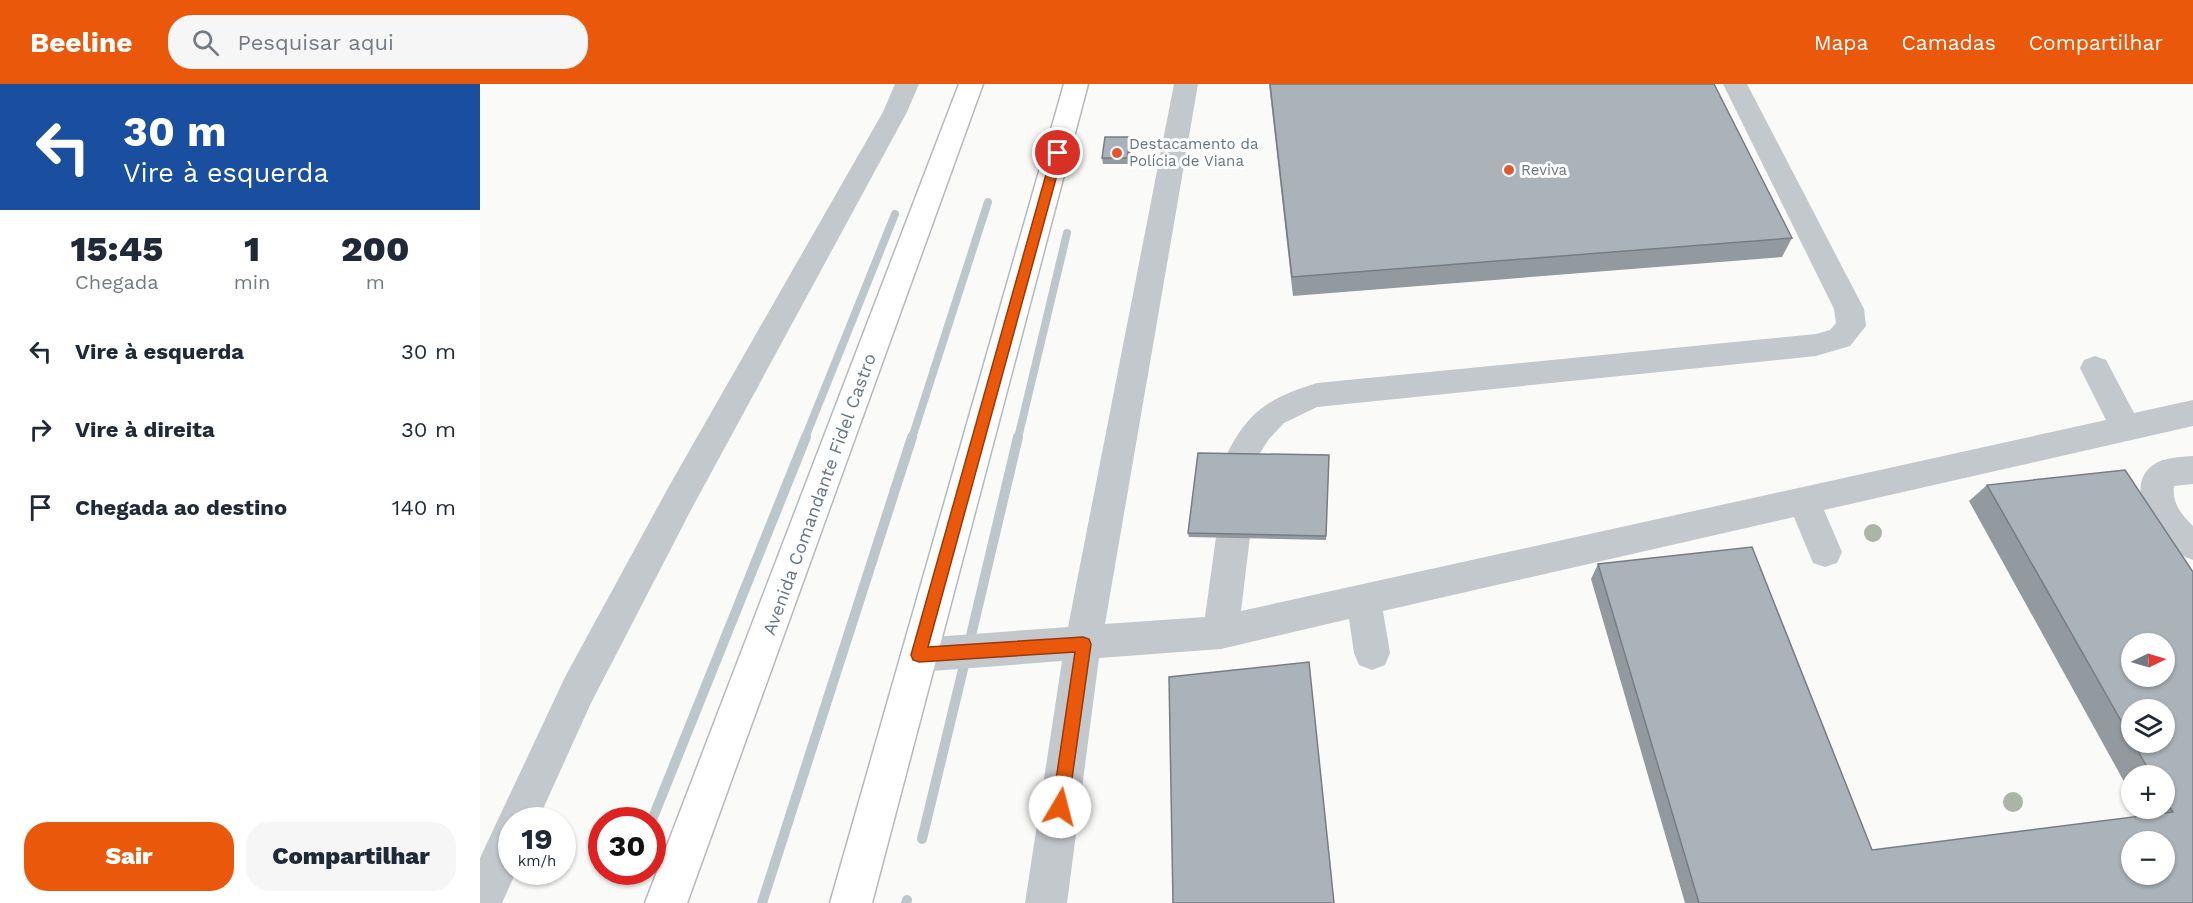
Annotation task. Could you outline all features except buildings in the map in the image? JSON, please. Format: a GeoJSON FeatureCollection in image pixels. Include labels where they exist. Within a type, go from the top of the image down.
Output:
{"type":"FeatureCollection","features":[{"type":"Feature","properties":{"kind":"highway","name":"Avenida Comandante Fidel Castro"},"geometry":{"type":"LineString","coordinates":[[666,903],[971,84]]}},
{"type":"Feature","properties":{"kind":"highway"},"geometry":{"type":"LineString","coordinates":[[850,903],[1076,84]]}},
{"type":"Feature","properties":{"kind":"street"},"geometry":{"type":"LineString","coordinates":[[524,807],[578,690],[680,498],[895,112],[907,84]]}},
{"type":"Feature","properties":{"kind":"street"},"geometry":{"type":"LineString","coordinates":[[1046,903],[1083,644],[1186,84]]}},
{"type":"Feature","properties":{"kind":"street"},"geometry":{"type":"LineString","coordinates":[[1244,452],[1255,432],[1269,416],[1292,402],[1317,395],[1816,345],[1840,338],[1851,326],[1849,309],[1735,84]]}},
{"type":"Feature","properties":{"kind":"street"},"geometry":{"type":"LineString","coordinates":[[2095,368],[2136,426],[2187,470]]}},
{"type":"Feature","properties":{"kind":"street"},"geometry":{"type":"LineString","coordinates":[[919,655],[1221,632],[2193,413]]}},
{"type":"Feature","properties":{"kind":"street"},"geometry":{"type":"LineString","coordinates":[[2187,470],[2162,477],[2157,487],[2156,500],[2171,528],[2193,545]]}},
{"type":"Feature","properties":{"kind":"street"},"geometry":{"type":"LineString","coordinates":[[1804,501],[1825,552]]}},
{"type":"Feature","properties":{"kind":"street"},"geometry":{"type":"LineString","coordinates":[[1221,632],[1233,537]]}},
{"type":"Feature","properties":{"kind":"street"},"geometry":{"type":"LineString","coordinates":[[1364,600],[1372,653]]}},
{"type":"Feature","properties":{"kind":"street"},"geometry":{"type":"LineString","coordinates":[[480,903],[498,865]]}},
{"type":"Feature","properties":{"kind":"waterway"},"geometry":{"type":"LineString","coordinates":[[912,438],[988,202]]}},
{"type":"Feature","properties":{"kind":"waterway"},"geometry":{"type":"LineString","coordinates":[[805,438],[895,214]]}},
{"type":"Feature","properties":{"kind":"waterway"},"geometry":{"type":"LineString","coordinates":[[1018,438],[1067,233]]}},
{"type":"Feature","properties":{"kind":"waterway"},"geometry":{"type":"LineString","coordinates":[[657,807],[806,437]]}},
{"type":"Feature","properties":{"kind":"waterway"},"geometry":{"type":"LineString","coordinates":[[762,903],[912,437]]}},
{"type":"Feature","properties":{"kind":"waterway"},"geometry":{"type":"LineString","coordinates":[[969,644],[1018,437]]}},
{"type":"Feature","properties":{"kind":"waterway"},"geometry":{"type":"LineString","coordinates":[[922,839],[966,657]]}},
{"type":"Feature","properties":{"kind":"place","name":"Destacamento da Polícia de Viana"},"geometry":{"type":"Point","coordinates":[1117,153]}},
{"type":"Feature","properties":{"kind":"place","name":"Reviva"},"geometry":{"type":"Point","coordinates":[1509,170]}},
{"type":"Feature","properties":{"kind":"route"},"geometry":{"type":"LineString","coordinates":[[1058,153],[919,655],[1083,644],[1060,807]]}}]}
